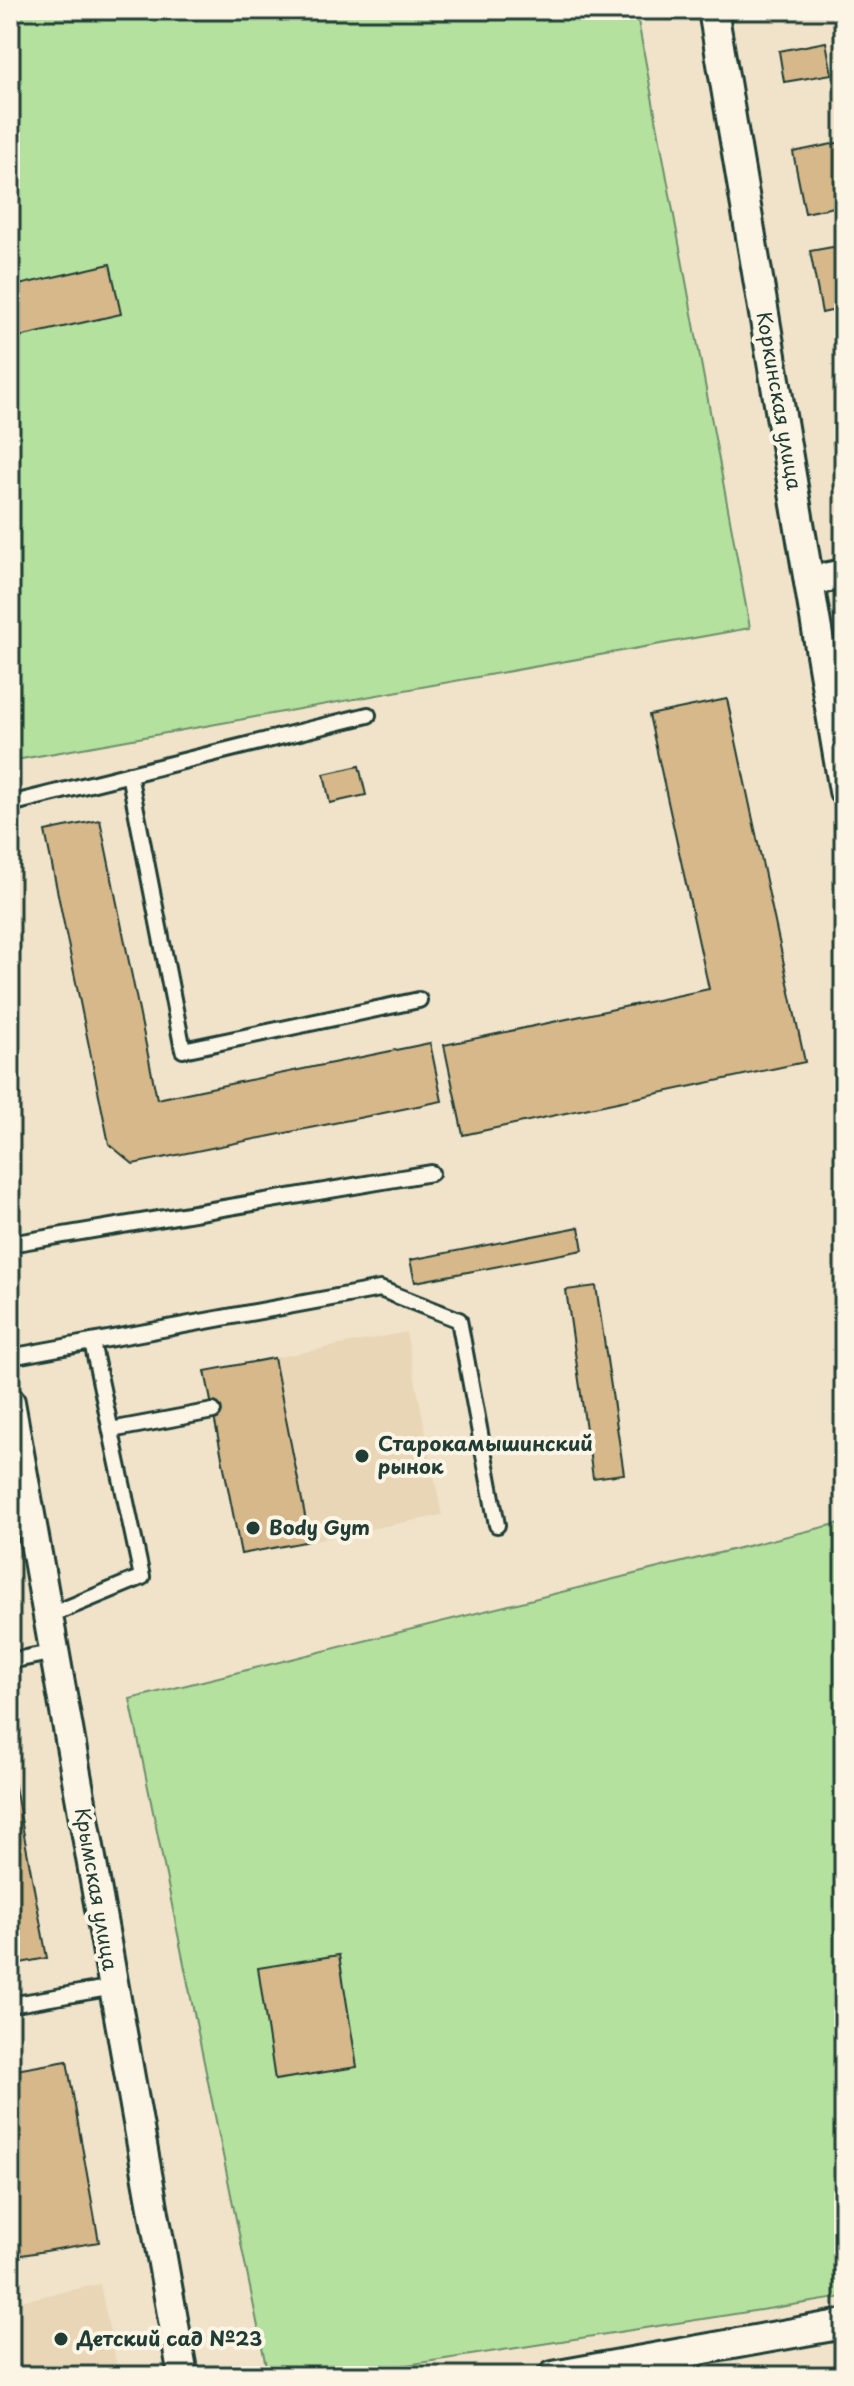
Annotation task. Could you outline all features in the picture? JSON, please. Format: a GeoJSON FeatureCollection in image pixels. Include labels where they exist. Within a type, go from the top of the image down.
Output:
{"type":"FeatureCollection","features":[{"type":"Feature","properties":{"kind":"street","name":"Коркинская улица"},"geometry":{"type":"LineString","coordinates":[[713,10],[844,791]]}},
{"type":"Feature","properties":{"kind":"street"},"geometry":{"type":"LineString","coordinates":[[809,581],[844,574]]}},
{"type":"Feature","properties":{"kind":"street","name":"Крымская улица"},"geometry":{"type":"LineString","coordinates":[[10,1402],[13,1439],[55,1652],[183,2376]]}},
{"type":"Feature","properties":{"kind":"street"},"geometry":{"type":"LineString","coordinates":[[553,2376],[844,2324]]}},
{"type":"Feature","properties":{"kind":"lane"},"geometry":{"type":"LineString","coordinates":[[10,804],[368,715]]}},
{"type":"Feature","properties":{"kind":"lane"},"geometry":{"type":"LineString","coordinates":[[129,774],[183,1050],[419,1000]]}},
{"type":"Feature","properties":{"kind":"lane"},"geometry":{"type":"LineString","coordinates":[[10,1244],[431,1173]]}},
{"type":"Feature","properties":{"kind":"lane"},"geometry":{"type":"LineString","coordinates":[[10,1357],[380,1289],[459,1320],[497,1525]]}},
{"type":"Feature","properties":{"kind":"lane"},"geometry":{"type":"LineString","coordinates":[[48,1616],[142,1577],[92,1342]]}},
{"type":"Feature","properties":{"kind":"lane"},"geometry":{"type":"LineString","coordinates":[[111,1430],[213,1411]]}},
{"type":"Feature","properties":{"kind":"lane"},"geometry":{"type":"LineString","coordinates":[[10,1661],[55,1652]]}},
{"type":"Feature","properties":{"kind":"lane"},"geometry":{"type":"LineString","coordinates":[[10,2005],[114,1987]]}},
{"type":"Feature","properties":{"kind":"shaded area","name":"Старокамышинский рынок"},"geometry":{"type":"Polygon","coordinates":[[[406,1332],[442,1515],[310,1541],[274,1358],[406,1332]]]}},
{"type":"Feature","properties":{"kind":"shaded area","name":"Детский сад №23"},"geometry":{"type":"Polygon","coordinates":[[[100,2284],[119,2376],[10,2376],[10,2303],[100,2284]]]}},
{"type":"Feature","properties":{"kind":"green space"},"geometry":{"type":"Polygon","coordinates":[[[10,10],[636,10],[750,628],[10,761],[10,10]]]}},
{"type":"Feature","properties":{"kind":"green space"},"geometry":{"type":"Polygon","coordinates":[[[844,1522],[844,2297],[336,2376],[268,2376],[130,1699],[844,1522]]]}},
{"type":"Feature","properties":{"kind":"building"},"geometry":{"type":"Polygon","coordinates":[[[826,42],[832,74],[784,82],[779,51],[826,42]]]}},
{"type":"Feature","properties":{"kind":"building"},"geometry":{"type":"Polygon","coordinates":[[[842,142],[844,205],[805,213],[793,152],[842,142]]]}},
{"type":"Feature","properties":{"kind":"building"},"geometry":{"type":"Polygon","coordinates":[[[844,245],[844,308],[822,313],[810,251],[844,245]]]}},
{"type":"Feature","properties":{"kind":"building"},"geometry":{"type":"Polygon","coordinates":[[[110,264],[121,314],[10,339],[10,287],[110,264]]]}},
{"type":"Feature","properties":{"kind":"building"},"geometry":{"type":"Polygon","coordinates":[[[844,440],[844,499],[833,443],[844,440]]]}},
{"type":"Feature","properties":{"kind":"building"},"geometry":{"type":"Polygon","coordinates":[[[727,699],[805,1062],[463,1135],[444,1045],[709,989],[649,715],[727,699]]]}},
{"type":"Feature","properties":{"kind":"building"},"geometry":{"type":"Polygon","coordinates":[[[359,766],[366,795],[330,803],[324,774],[359,766]]]}},
{"type":"Feature","properties":{"kind":"building"},"geometry":{"type":"Polygon","coordinates":[[[100,820],[157,1099],[430,1043],[442,1101],[133,1164],[109,1144],[45,831],[100,820]]]}},
{"type":"Feature","properties":{"kind":"building"},"geometry":{"type":"Polygon","coordinates":[[[579,1227],[583,1250],[415,1282],[410,1260],[579,1227]]]}},
{"type":"Feature","properties":{"kind":"building"},"geometry":{"type":"Polygon","coordinates":[[[596,1286],[624,1474],[593,1478],[566,1290],[596,1286]]]}},
{"type":"Feature","properties":{"kind":"building"},"geometry":{"type":"Polygon","coordinates":[[[274,1358],[310,1541],[241,1554],[205,1371],[274,1358]]]}},
{"type":"Feature","properties":{"kind":"building"},"geometry":{"type":"Polygon","coordinates":[[[10,1760],[47,1958],[10,1965],[10,1760]]]}},
{"type":"Feature","properties":{"kind":"building"},"geometry":{"type":"Polygon","coordinates":[[[339,1955],[357,2067],[275,2080],[258,1968],[339,1955]]]}},
{"type":"Feature","properties":{"kind":"building"},"geometry":{"type":"Polygon","coordinates":[[[67,2061],[99,2242],[10,2257],[10,2071],[67,2061]]]}},
{"type":"Feature","properties":{"kind":"place","name":"Старокамышинский рынок"},"geometry":{"type":"Point","coordinates":[362,1456]}},
{"type":"Feature","properties":{"kind":"place","name":"Body Gym"},"geometry":{"type":"Point","coordinates":[253,1528]}},
{"type":"Feature","properties":{"kind":"place","name":"Детский сад №23"},"geometry":{"type":"Point","coordinates":[61,2339]}}]}
